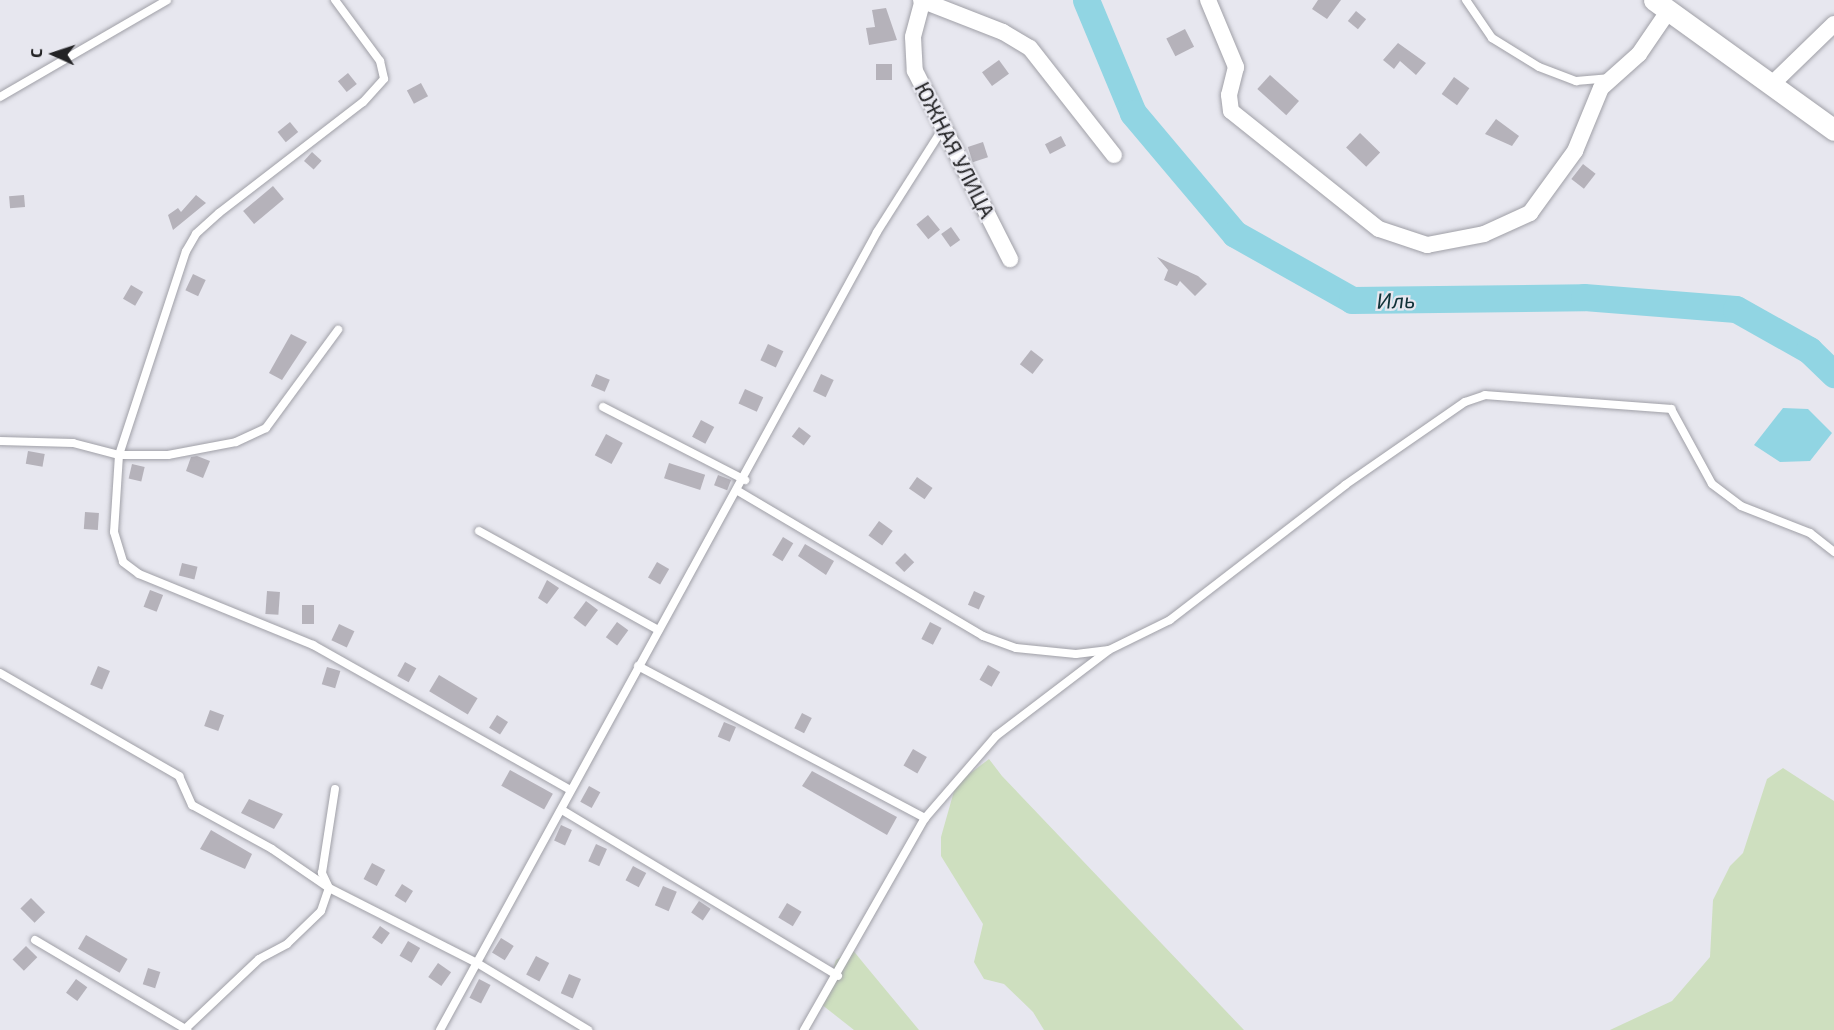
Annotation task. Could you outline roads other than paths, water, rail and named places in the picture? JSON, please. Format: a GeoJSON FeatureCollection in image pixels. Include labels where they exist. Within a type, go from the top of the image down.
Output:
{"type":"FeatureCollection","features":[{"type":"Feature","properties":{"kind":"street"},"geometry":{"type":"LineString","coordinates":[[1208,0],[1236,67],[1229,95],[1232,111],[1379,229],[1427,245],[1484,234],[1530,213],[1575,151],[1601,88],[1639,54],[1662,5],[1770,86],[1834,130]]}},
{"type":"Feature","properties":{"kind":"street","name":"ЮЖНАЯ УЛИЦА"},"geometry":{"type":"LineString","coordinates":[[1010,259],[915,71],[913,37],[921,1],[1003,32],[1030,48],[1114,154]]}},
{"type":"Feature","properties":{"kind":"street"},"geometry":{"type":"LineString","coordinates":[[1770,86],[1834,24]]}},
{"type":"Feature","properties":{"kind":"lane"},"geometry":{"type":"LineString","coordinates":[[0,97],[167,0]]}},
{"type":"Feature","properties":{"kind":"lane"},"geometry":{"type":"LineString","coordinates":[[335,0],[342,4],[380,61],[384,79],[363,102],[196,234],[186,251],[119,455],[114,532],[123,562],[139,574],[313,645],[570,790]]}},
{"type":"Feature","properties":{"kind":"lane"},"geometry":{"type":"LineString","coordinates":[[1466,0],[1492,38],[1539,67],[1576,81],[1611,77]]}},
{"type":"Feature","properties":{"kind":"lane"},"geometry":{"type":"LineString","coordinates":[[440,1030],[562,810],[570,790],[638,666],[745,480],[877,232],[944,128]]}},
{"type":"Feature","properties":{"kind":"lane"},"geometry":{"type":"LineString","coordinates":[[0,441],[16,438],[73,443],[119,455],[168,455],[236,442],[266,428],[338,330]]}},
{"type":"Feature","properties":{"kind":"lane"},"geometry":{"type":"LineString","coordinates":[[804,1030],[838,976],[925,818],[996,736],[1109,650],[1170,620],[1345,485],[1465,402],[1485,395],[1671,409],[1713,484],[1741,506],[1810,533],[1834,552]]}},
{"type":"Feature","properties":{"kind":"lane"},"geometry":{"type":"LineString","coordinates":[[603,407],[745,480]]}},
{"type":"Feature","properties":{"kind":"lane"},"geometry":{"type":"LineString","coordinates":[[738,491],[983,636],[1016,648],[1076,654],[1109,650]]}},
{"type":"Feature","properties":{"kind":"lane"},"geometry":{"type":"LineString","coordinates":[[479,531],[658,630]]}},
{"type":"Feature","properties":{"kind":"lane"},"geometry":{"type":"LineString","coordinates":[[638,666],[925,818]]}},
{"type":"Feature","properties":{"kind":"lane"},"geometry":{"type":"LineString","coordinates":[[0,673],[179,776],[192,805],[272,849],[329,888],[477,963],[588,1030]]}},
{"type":"Feature","properties":{"kind":"lane"},"geometry":{"type":"LineString","coordinates":[[329,888],[322,873],[335,789]]}},
{"type":"Feature","properties":{"kind":"lane"},"geometry":{"type":"LineString","coordinates":[[562,810],[838,976]]}},
{"type":"Feature","properties":{"kind":"lane"},"geometry":{"type":"LineString","coordinates":[[35,940],[186,1030],[259,959],[287,944],[312,920],[329,888]]}},
{"type":"Feature","properties":{"kind":"water"},"geometry":{"type":"Polygon","coordinates":[[[1783,408],[1808,409],[1832,433],[1810,461],[1780,462],[1754,445],[1783,408]]]}},
{"type":"Feature","properties":{"kind":"waterway","name":"Иль"},"geometry":{"type":"LineString","coordinates":[[1086,0],[1133,113],[1235,234],[1352,300],[1584,297],[1736,309],[1809,350],[1834,374]]}}]}
